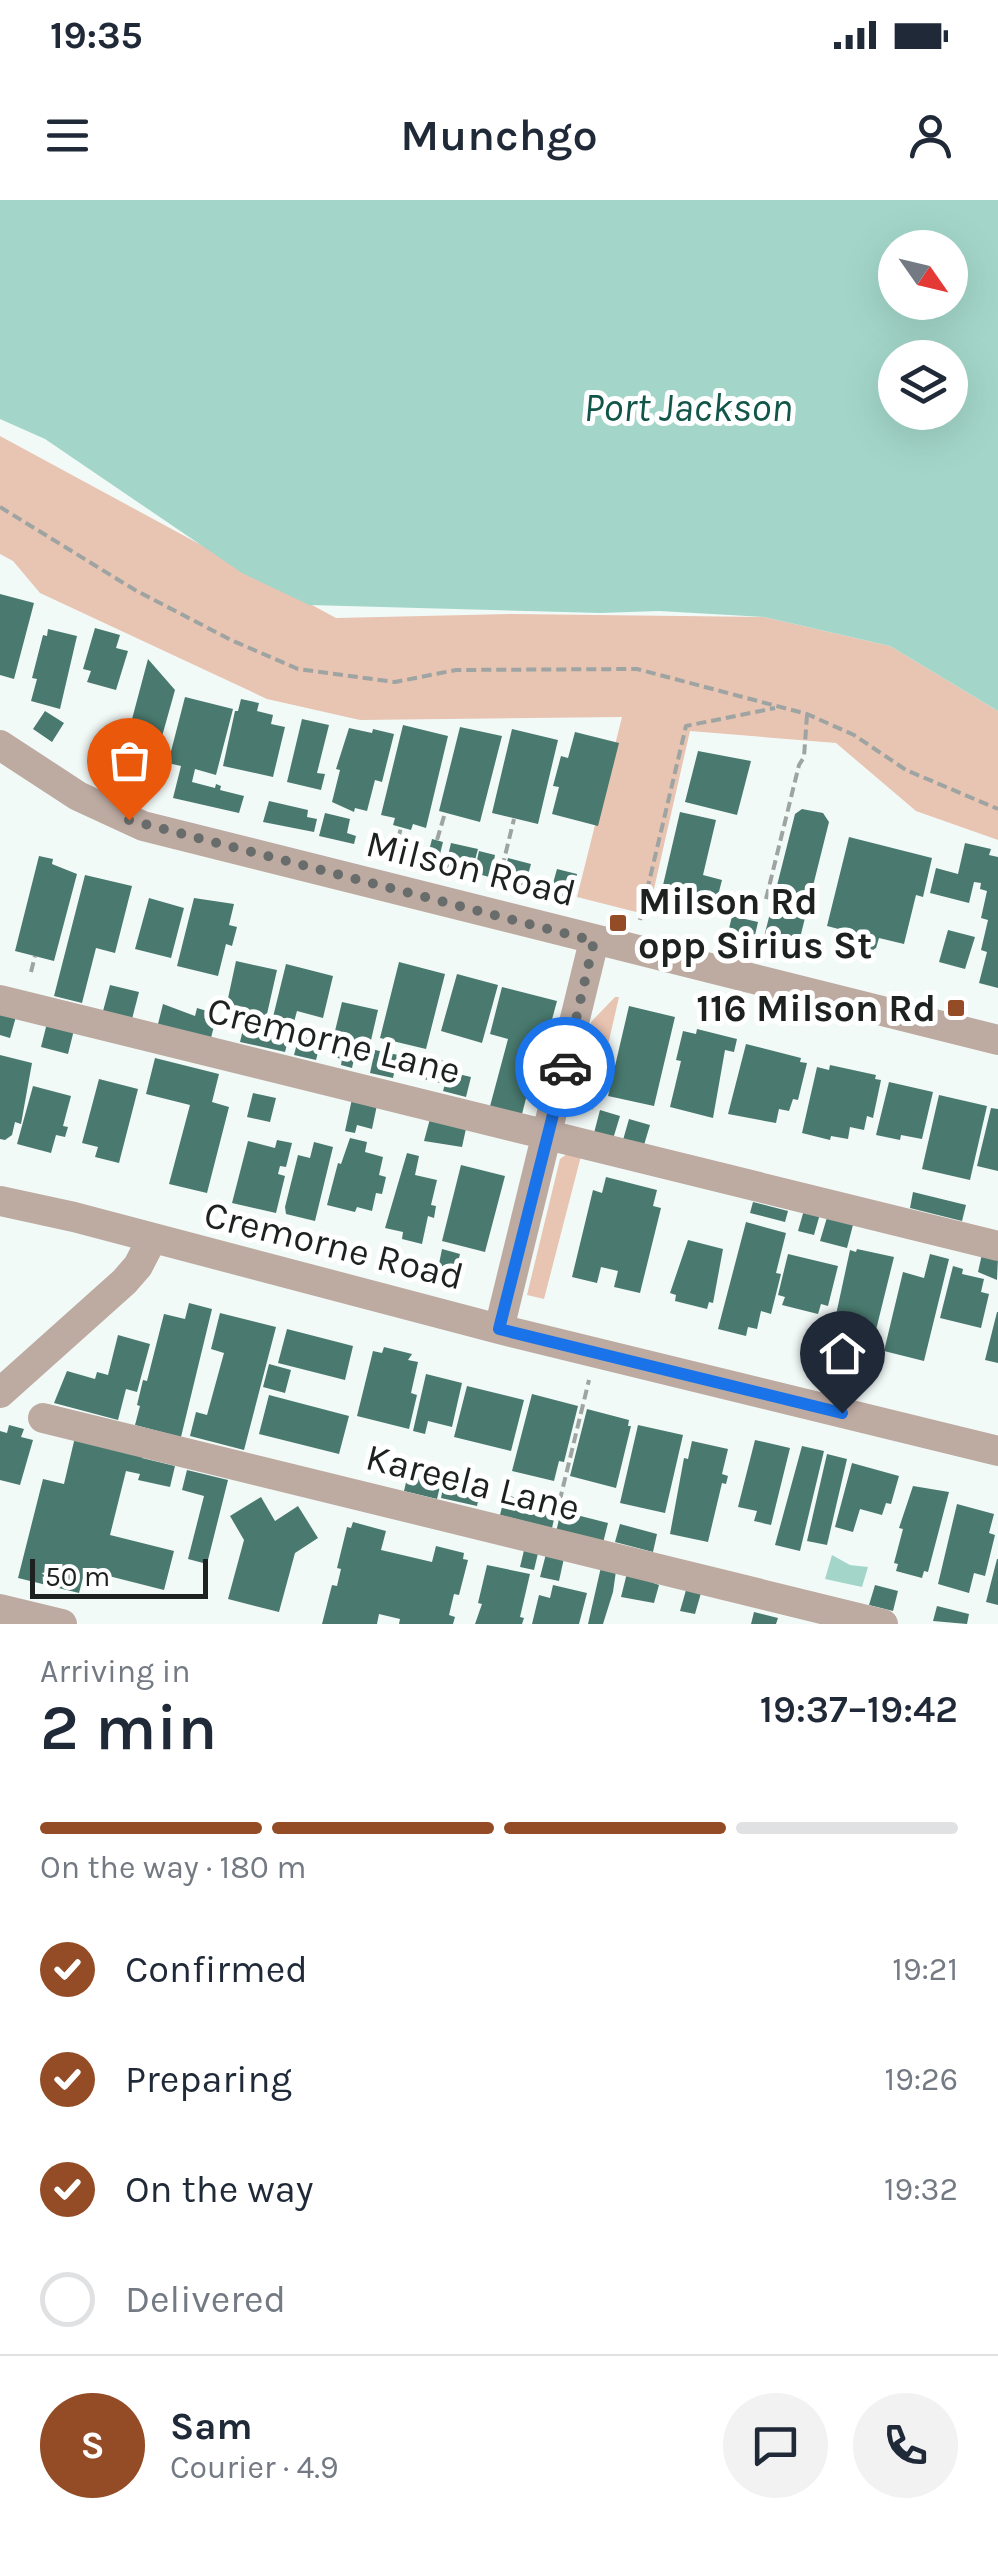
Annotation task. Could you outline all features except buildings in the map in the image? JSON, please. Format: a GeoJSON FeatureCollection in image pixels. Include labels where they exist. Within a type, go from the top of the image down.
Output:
{"type":"FeatureCollection","features":[{"type":"Feature","properties":{"kind":"street","name":"Milson Road"},"geometry":{"type":"LineString","coordinates":[[0,745],[78,796],[143,826],[998,1040]]}},
{"type":"Feature","properties":{"kind":"street"},"geometry":{"type":"LineString","coordinates":[[499,1329],[594,941]]}},
{"type":"Feature","properties":{"kind":"street","name":"Cremorne Lane"},"geometry":{"type":"LineString","coordinates":[[0,1000],[998,1246]]}},
{"type":"Feature","properties":{"kind":"street","name":"Cremorne Road"},"geometry":{"type":"LineString","coordinates":[[0,1201],[998,1451]]}},
{"type":"Feature","properties":{"kind":"street"},"geometry":{"type":"LineString","coordinates":[[0,1394],[124,1282],[138,1266],[152,1239]]}},
{"type":"Feature","properties":{"kind":"street","name":"Kareela Lane"},"geometry":{"type":"LineString","coordinates":[[43,1418],[882,1624]]}},
{"type":"Feature","properties":{"kind":"street"},"geometry":{"type":"LineString","coordinates":[[0,1609],[62,1624]]}},
{"type":"Feature","properties":{"kind":"path"},"geometry":{"type":"LineString","coordinates":[[0,507],[136,590],[231,640],[298,668],[395,682],[456,670],[638,668],[807,714],[854,735],[906,770],[998,808]]}},
{"type":"Feature","properties":{"kind":"path"},"geometry":{"type":"LineString","coordinates":[[640,920],[686,726],[781,708]]}},
{"type":"Feature","properties":{"kind":"path"},"geometry":{"type":"LineString","coordinates":[[766,899],[804,757],[807,714]]}},
{"type":"Feature","properties":{"kind":"path"},"geometry":{"type":"LineString","coordinates":[[438,840],[445,813]]}},
{"type":"Feature","properties":{"kind":"path"},"geometry":{"type":"LineString","coordinates":[[502,868],[514,818]]}},
{"type":"Feature","properties":{"kind":"path"},"geometry":{"type":"LineString","coordinates":[[395,854],[401,828]]}},
{"type":"Feature","properties":{"kind":"path"},"geometry":{"type":"LineString","coordinates":[[31,972],[36,956]]}},
{"type":"Feature","properties":{"kind":"path"},"geometry":{"type":"LineString","coordinates":[[550,1542],[590,1380]]}},
{"type":"Feature","properties":{"kind":"shaded area"},"geometry":{"type":"Polygon","coordinates":[[[0,436],[336,618],[513,614],[764,617],[890,646],[998,711],[998,840],[916,811],[836,743],[690,731],[648,915],[577,897],[622,717],[360,720],[267,699],[40,593],[13,561],[0,554],[0,436]]]}},
{"type":"Feature","properties":{"kind":"shaded area"},"geometry":{"type":"Polygon","coordinates":[[[619,997],[593,1110],[575,1098],[591,1022],[619,997]]]}},
{"type":"Feature","properties":{"kind":"shaded area"},"geometry":{"type":"Polygon","coordinates":[[[567,1154],[581,1156],[544,1299],[527,1295],[560,1159],[567,1154]]]}},
{"type":"Feature","properties":{"kind":"water","name":"Port Jackson"},"geometry":{"type":"Polygon","coordinates":[[[0,200],[998,200],[998,711],[890,646],[764,617],[659,611],[600,613],[309,605],[242,573],[45,439],[0,419],[0,200]]]}},
{"type":"Feature","properties":{"kind":"water"},"geometry":{"type":"Polygon","coordinates":[[[832,1555],[850,1565],[868,1567],[862,1587],[825,1579],[832,1555]]]}},
{"type":"Feature","properties":{"kind":"way so far"},"geometry":{"type":"LineString","coordinates":[[129,820],[594,941],[565,1067]]}},
{"type":"Feature","properties":{"kind":"place","name":"Milson Rd opp Sirius St"},"geometry":{"type":"Point","coordinates":[618,923]}},
{"type":"Feature","properties":{"kind":"place","name":"116 Milson Rd"},"geometry":{"type":"Point","coordinates":[956,1008]}},
{"type":"Feature","properties":{"kind":"route"},"geometry":{"type":"LineString","coordinates":[[565,1067],[499,1329],[842,1413]]}}]}
